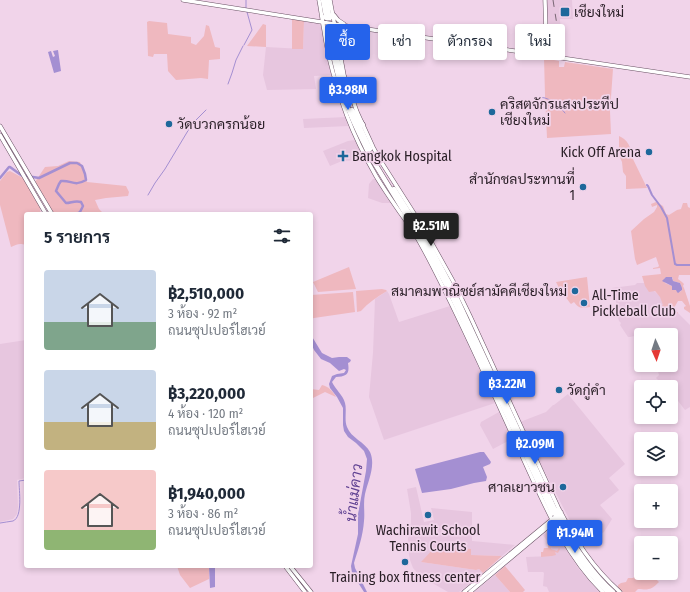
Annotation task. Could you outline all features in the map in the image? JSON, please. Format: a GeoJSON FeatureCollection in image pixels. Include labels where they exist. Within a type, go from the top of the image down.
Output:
{"type":"FeatureCollection","features":[{"type":"Feature","properties":{"kind":"highway"},"geometry":{"type":"LineString","coordinates":[[323,0],[329,15]]}},
{"type":"Feature","properties":{"kind":"highway"},"geometry":{"type":"LineString","coordinates":[[327,0],[329,15]]}},
{"type":"Feature","properties":{"kind":"highway"},"geometry":{"type":"LineString","coordinates":[[337,60],[350,110],[353,130]]}},
{"type":"Feature","properties":{"kind":"highway"},"geometry":{"type":"LineString","coordinates":[[350,110],[363,125]]}},
{"type":"Feature","properties":{"kind":"highway"},"geometry":{"type":"LineString","coordinates":[[350,110],[372,153],[428,243],[452,288],[495,380],[552,510]]}},
{"type":"Feature","properties":{"kind":"highway"},"geometry":{"type":"LineString","coordinates":[[350,110],[369,154],[427,249],[449,290],[499,400],[552,510]]}},
{"type":"Feature","properties":{"kind":"highway"},"geometry":{"type":"LineString","coordinates":[[422,225],[428,243]]}},
{"type":"Feature","properties":{"kind":"highway"},"geometry":{"type":"LineString","coordinates":[[416,237],[427,249]]}},
{"type":"Feature","properties":{"kind":"highway"},"geometry":{"type":"LineString","coordinates":[[470,334],[470,343]]}},
{"type":"Feature","properties":{"kind":"highway"},"geometry":{"type":"LineString","coordinates":[[495,380],[503,389]]}},
{"type":"Feature","properties":{"kind":"highway"},"geometry":{"type":"LineString","coordinates":[[492,390],[499,400]]}},
{"type":"Feature","properties":{"kind":"highway"},"geometry":{"type":"LineString","coordinates":[[557,523],[582,562],[608,592]]}},
{"type":"Feature","properties":{"kind":"highway"},"geometry":{"type":"LineString","coordinates":[[557,523],[599,578],[613,592]]}},
{"type":"Feature","properties":{"kind":"main road"},"geometry":{"type":"LineString","coordinates":[[183,0],[335,24]]}},
{"type":"Feature","properties":{"kind":"main road"},"geometry":{"type":"LineString","coordinates":[[319,0],[335,24]]}},
{"type":"Feature","properties":{"kind":"main road"},"geometry":{"type":"LineString","coordinates":[[321,22],[330,21],[330,0]]}},
{"type":"Feature","properties":{"kind":"main road"},"geometry":{"type":"LineString","coordinates":[[545,0],[546,24]]}},
{"type":"Feature","properties":{"kind":"main road"},"geometry":{"type":"LineString","coordinates":[[321,22],[321,20],[329,15]]}},
{"type":"Feature","properties":{"kind":"main road"},"geometry":{"type":"LineString","coordinates":[[329,15],[346,24]]}},
{"type":"Feature","properties":{"kind":"main road"},"geometry":{"type":"LineString","coordinates":[[321,22],[325,28]]}},
{"type":"Feature","properties":{"kind":"main road"},"geometry":{"type":"LineString","coordinates":[[370,30],[515,51]]}},
{"type":"Feature","properties":{"kind":"main road"},"geometry":{"type":"LineString","coordinates":[[565,58],[690,77]]}},
{"type":"Feature","properties":{"kind":"main road"},"geometry":{"type":"LineString","coordinates":[[332,60],[338,89],[343,105],[353,130],[372,168],[416,237],[439,279],[552,510],[561,514]]}},
{"type":"Feature","properties":{"kind":"main road"},"geometry":{"type":"LineString","coordinates":[[341,60],[344,75],[363,125],[380,160],[422,225],[456,286],[503,389],[569,550],[587,575],[603,592]]}},
{"type":"Feature","properties":{"kind":"main road"},"geometry":{"type":"LineString","coordinates":[[0,126],[51,212]]}},
{"type":"Feature","properties":{"kind":"main road"},"geometry":{"type":"LineString","coordinates":[[0,135],[45,212]]}},
{"type":"Feature","properties":{"kind":"main road"},"geometry":{"type":"LineString","coordinates":[[544,527],[552,510]]}},
{"type":"Feature","properties":{"kind":"main road"},"geometry":{"type":"LineString","coordinates":[[544,527],[557,523],[561,514]]}},
{"type":"Feature","properties":{"kind":"main road"},"geometry":{"type":"LineString","coordinates":[[464,592],[481,580],[544,527],[557,523],[561,514]]}},
{"type":"Feature","properties":{"kind":"main road"},"geometry":{"type":"LineString","coordinates":[[557,523],[571,533],[589,559],[604,577],[620,592]]}},
{"type":"Feature","properties":{"kind":"main road"},"geometry":{"type":"LineString","coordinates":[[287,568],[305,592]]}},
{"type":"Feature","properties":{"kind":"main road"},"geometry":{"type":"LineString","coordinates":[[292,568],[311,592]]}},
{"type":"Feature","properties":{"kind":"main road"},"geometry":{"type":"LineString","coordinates":[[470,592],[481,580]]}},
{"type":"Feature","properties":{"kind":"shaded area"},"geometry":{"type":"Polygon","coordinates":[[[546,0],[572,0],[573,19],[560,19],[560,24],[545,24],[546,0]]]}},
{"type":"Feature","properties":{"kind":"shaded area"},"geometry":{"type":"Polygon","coordinates":[[[292,19],[304,21],[303,49],[292,49],[292,19]]]}},
{"type":"Feature","properties":{"kind":"shaded area"},"geometry":{"type":"Polygon","coordinates":[[[304,21],[318,23],[321,25],[325,43],[325,60],[329,60],[332,75],[314,76],[316,89],[267,90],[263,75],[266,47],[303,49],[304,21]]]}},
{"type":"Feature","properties":{"kind":"shaded area"},"geometry":{"type":"Polygon","coordinates":[[[147,22],[167,23],[168,34],[191,37],[191,43],[196,45],[204,36],[206,25],[209,26],[215,47],[220,48],[220,59],[209,60],[208,79],[201,78],[176,80],[168,71],[167,54],[154,54],[153,57],[148,56],[147,22]]]}},
{"type":"Feature","properties":{"kind":"shaded area"},"geometry":{"type":"Polygon","coordinates":[[[263,24],[266,25],[266,47],[247,46],[263,24]]]}},
{"type":"Feature","properties":{"kind":"shaded area"},"geometry":{"type":"Polygon","coordinates":[[[58,50],[61,71],[54,73],[48,52],[51,51],[53,57],[55,56],[53,51],[58,50]]]}},
{"type":"Feature","properties":{"kind":"shaded area"},"geometry":{"type":"Polygon","coordinates":[[[544,60],[559,61],[559,67],[564,67],[565,62],[613,69],[610,111],[611,134],[547,138],[544,60]]]}},
{"type":"Feature","properties":{"kind":"shaded area"},"geometry":{"type":"Polygon","coordinates":[[[346,117],[348,126],[304,128],[303,119],[346,117]]]}},
{"type":"Feature","properties":{"kind":"shaded area"},"geometry":{"type":"Polygon","coordinates":[[[619,136],[628,144],[632,157],[647,188],[626,189],[626,176],[623,172],[622,162],[618,153],[619,136]]]}},
{"type":"Feature","properties":{"kind":"shaded area","name":"Bangkok Hospital"},"geometry":{"type":"Polygon","coordinates":[[[355,140],[361,153],[361,160],[342,161],[330,166],[323,151],[348,141],[355,140]]]}},
{"type":"Feature","properties":{"kind":"shaded area"},"geometry":{"type":"Polygon","coordinates":[[[69,161],[80,162],[87,182],[126,186],[129,192],[128,196],[95,200],[102,212],[53,212],[35,182],[45,167],[58,166],[69,161]]]}},
{"type":"Feature","properties":{"kind":"shaded area"},"geometry":{"type":"Polygon","coordinates":[[[10,171],[23,178],[42,209],[40,209],[41,212],[24,212],[24,244],[18,244],[11,247],[0,205],[0,181],[7,172],[10,171]]]}},
{"type":"Feature","properties":{"kind":"shaded area"},"geometry":{"type":"Polygon","coordinates":[[[373,179],[376,179],[392,203],[382,203],[368,198],[369,184],[373,179]]]}},
{"type":"Feature","properties":{"kind":"shaded area"},"geometry":{"type":"Polygon","coordinates":[[[656,202],[663,206],[666,214],[669,215],[681,209],[683,203],[687,203],[688,207],[690,208],[690,275],[679,275],[678,279],[684,284],[683,286],[690,306],[690,313],[684,309],[686,306],[682,301],[678,301],[674,308],[678,313],[674,315],[671,309],[665,312],[660,297],[655,291],[649,292],[645,286],[642,276],[661,274],[660,268],[653,269],[659,266],[656,257],[637,265],[631,231],[654,212],[657,205],[652,207],[651,204],[656,202]],[[671,277],[664,279],[665,283],[672,286],[672,290],[677,290],[677,292],[680,292],[682,290],[680,283],[673,281],[673,278],[671,277]]]}},
{"type":"Feature","properties":{"kind":"shaded area"},"geometry":{"type":"Polygon","coordinates":[[[349,267],[356,289],[318,292],[313,282],[349,267]]]}},
{"type":"Feature","properties":{"kind":"shaded area","name":"สมาคมพาณิชย์สามัคคีเชียงใหม่"},"geometry":{"type":"Polygon","coordinates":[[[587,277],[590,307],[580,308],[574,302],[571,304],[556,282],[587,277]]]}},
{"type":"Feature","properties":{"kind":"shaded area"},"geometry":{"type":"Polygon","coordinates":[[[666,277],[672,277],[673,281],[680,283],[682,290],[678,293],[676,290],[672,290],[672,286],[662,281],[666,277]]]}},
{"type":"Feature","properties":{"kind":"shaded area"},"geometry":{"type":"Polygon","coordinates":[[[637,283],[645,283],[690,325],[690,407],[685,410],[678,401],[678,380],[658,380],[656,378],[659,375],[658,372],[678,372],[678,328],[634,328],[634,336],[628,337],[620,325],[621,323],[617,313],[619,312],[612,288],[635,285],[637,283]]]}},
{"type":"Feature","properties":{"kind":"shaded area"},"geometry":{"type":"Polygon","coordinates":[[[382,289],[387,291],[373,300],[361,311],[357,312],[356,291],[382,289]]]}},
{"type":"Feature","properties":{"kind":"shaded area"},"geometry":{"type":"Polygon","coordinates":[[[387,291],[399,322],[450,306],[495,403],[384,440],[369,397],[373,353],[375,299],[387,291]]]}},
{"type":"Feature","properties":{"kind":"shaded area"},"geometry":{"type":"Polygon","coordinates":[[[353,292],[355,312],[313,318],[313,295],[353,292]]]}},
{"type":"Feature","properties":{"kind":"shaded area"},"geometry":{"type":"Polygon","coordinates":[[[313,338],[322,353],[332,358],[347,357],[351,360],[348,363],[348,372],[342,376],[336,377],[332,382],[344,400],[346,406],[346,424],[349,431],[365,445],[372,457],[371,473],[364,497],[363,532],[354,563],[367,592],[364,592],[352,573],[351,566],[358,534],[358,514],[367,459],[364,451],[348,437],[344,431],[343,408],[329,384],[332,376],[344,373],[346,370],[344,369],[339,371],[330,363],[321,359],[314,350],[313,338]]]}},
{"type":"Feature","properties":{"kind":"shaded area"},"geometry":{"type":"Polygon","coordinates":[[[24,340],[24,478],[17,480],[17,514],[13,519],[0,522],[0,344],[24,340]]]}},
{"type":"Feature","properties":{"kind":"shaded area"},"geometry":{"type":"Polygon","coordinates":[[[322,385],[327,387],[336,397],[325,392],[313,398],[313,389],[319,390],[322,385]]]}},
{"type":"Feature","properties":{"kind":"shaded area"},"geometry":{"type":"Polygon","coordinates":[[[568,394],[625,464],[609,478],[619,490],[600,505],[612,519],[604,532],[582,544],[520,422],[546,412],[568,394]]]}},
{"type":"Feature","properties":{"kind":"shaded area"},"geometry":{"type":"Polygon","coordinates":[[[499,412],[512,439],[493,449],[480,425],[481,422],[499,412]]]}},
{"type":"Feature","properties":{"kind":"shaded area"},"geometry":{"type":"Polygon","coordinates":[[[484,452],[491,462],[483,467],[487,477],[486,481],[451,489],[422,493],[415,469],[484,452]]]}},
{"type":"Feature","properties":{"kind":"shaded area"},"geometry":{"type":"Polygon","coordinates":[[[416,487],[424,522],[434,520],[431,508],[472,512],[472,541],[515,545],[502,556],[471,555],[471,549],[421,562],[476,570],[479,569],[483,573],[459,592],[448,592],[420,576],[413,568],[408,550],[411,513],[407,489],[416,487]]]}},
{"type":"Feature","properties":{"kind":"shaded area"},"geometry":{"type":"Polygon","coordinates":[[[550,530],[557,535],[578,568],[599,592],[549,592],[547,587],[543,586],[543,572],[528,572],[526,557],[552,556],[549,542],[543,535],[550,530]]]}},
{"type":"Feature","properties":{"kind":"shaded area"},"geometry":{"type":"Polygon","coordinates":[[[548,544],[550,544],[551,549],[557,551],[559,548],[558,553],[555,552],[556,555],[541,557],[541,552],[543,552],[544,548],[548,548],[548,544]]]}},
{"type":"Feature","properties":{"kind":"shaded area"},"geometry":{"type":"Polygon","coordinates":[[[436,546],[471,549],[471,555],[502,556],[483,573],[479,569],[476,570],[421,562],[436,546]]]}},
{"type":"Feature","properties":{"kind":"shaded area"},"geometry":{"type":"Polygon","coordinates":[[[505,566],[525,590],[523,592],[510,592],[495,575],[505,566]]]}},
{"type":"Feature","properties":{"kind":"shaded area"},"geometry":{"type":"Polygon","coordinates":[[[178,568],[209,568],[209,579],[190,588],[180,575],[178,568]]]}},
{"type":"Feature","properties":{"kind":"shaded area"},"geometry":{"type":"Polygon","coordinates":[[[209,568],[215,568],[215,587],[210,588],[209,568]]]}},
{"type":"Feature","properties":{"kind":"shaded area"},"geometry":{"type":"Polygon","coordinates":[[[495,575],[510,592],[474,592],[495,575]]]}},
{"type":"Feature","properties":{"kind":"shaded area"},"geometry":{"type":"Polygon","coordinates":[[[634,577],[634,580],[657,580],[659,582],[652,588],[638,589],[635,592],[623,592],[618,588],[618,585],[626,582],[628,578],[634,577]]]}},
{"type":"Feature","properties":{"kind":"waterway"},"geometry":{"type":"LineString","coordinates":[[246,0],[246,8]]}},
{"type":"Feature","properties":{"kind":"waterway"},"geometry":{"type":"LineString","coordinates":[[244,45],[252,30],[247,12]]}},
{"type":"Feature","properties":{"kind":"waterway"},"geometry":{"type":"LineString","coordinates":[[228,84],[236,60],[243,46]]}},
{"type":"Feature","properties":{"kind":"waterway"},"geometry":{"type":"LineString","coordinates":[[536,99],[544,98],[552,101]]}},
{"type":"Feature","properties":{"kind":"waterway"},"geometry":{"type":"LineString","coordinates":[[559,106],[565,113]]}},
{"type":"Feature","properties":{"kind":"waterway"},"geometry":{"type":"LineString","coordinates":[[148,195],[192,124],[206,110]]}},
{"type":"Feature","properties":{"kind":"waterway","name":"น้ำแม่คาว"},"geometry":{"type":"LineString","coordinates":[[0,178],[9,167],[21,175],[39,178],[70,163],[77,163],[82,166],[86,180],[79,183],[61,181],[56,191],[66,203],[75,201],[81,202],[83,206],[80,212]]}},
{"type":"Feature","properties":{"kind":"waterway"},"geometry":{"type":"LineString","coordinates":[[647,185],[667,218],[675,264],[690,265]]}},
{"type":"Feature","properties":{"kind":"waterway"},"geometry":{"type":"LineString","coordinates":[[0,523],[13,521],[16,519],[20,497],[19,481],[24,480]]}},
{"type":"Feature","properties":{"kind":"railway"},"geometry":{"type":"LineString","coordinates":[[553,0],[557,24]]}},
{"type":"Feature","properties":{"kind":"place","name":"เชียงใหม่"},"geometry":{"type":"Point","coordinates":[565,12]}},
{"type":"Feature","properties":{"kind":"place","name":"คริสตจักรแสงประทีป เชียงใหม่"},"geometry":{"type":"Point","coordinates":[492,112]}},
{"type":"Feature","properties":{"kind":"place","name":"วัดบวกครกน้อย"},"geometry":{"type":"Point","coordinates":[169,124]}},
{"type":"Feature","properties":{"kind":"place","name":"Kick Off Arena"},"geometry":{"type":"Point","coordinates":[649,152]}},
{"type":"Feature","properties":{"kind":"place","name":"Bangkok Hospital"},"geometry":{"type":"Point","coordinates":[343,156]}},
{"type":"Feature","properties":{"kind":"place","name":"สำนักชลประทานที่ 1"},"geometry":{"type":"Point","coordinates":[583,187]}},
{"type":"Feature","properties":{"kind":"place","name":"สมาคมพาณิชย์สามัคคีเชียงใหม่"},"geometry":{"type":"Point","coordinates":[575,291]}},
{"type":"Feature","properties":{"kind":"place","name":"All-Time Pickleball Club"},"geometry":{"type":"Point","coordinates":[584,303]}},
{"type":"Feature","properties":{"kind":"place","name":"วัดกู่คำ"},"geometry":{"type":"Point","coordinates":[559,390]}},
{"type":"Feature","properties":{"kind":"place","name":"ศาลเยาวชน"},"geometry":{"type":"Point","coordinates":[563,487]}},
{"type":"Feature","properties":{"kind":"place","name":"Wachirawit School Tennis Courts"},"geometry":{"type":"Point","coordinates":[428,515]}},
{"type":"Feature","properties":{"kind":"place","name":"Training box fitness center"},"geometry":{"type":"Point","coordinates":[405,562]}}]}
